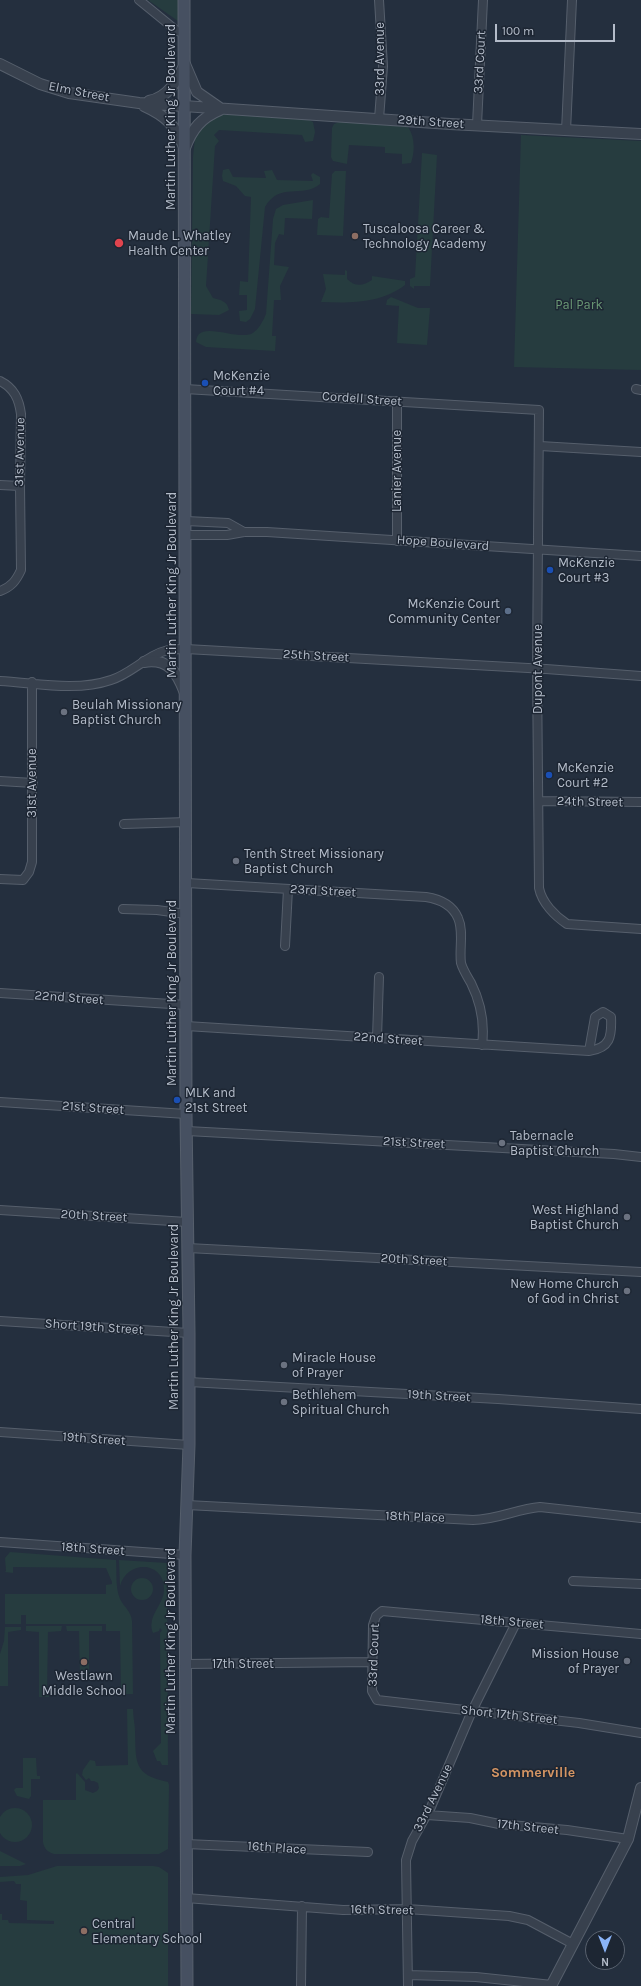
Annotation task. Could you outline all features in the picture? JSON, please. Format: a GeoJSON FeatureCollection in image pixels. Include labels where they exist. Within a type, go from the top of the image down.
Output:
{"type":"FeatureCollection","features":[{"type":"Feature","properties":{"kind":"main road","name":"Martin Luther King Jr Boulevard"},"geometry":{"type":"LineString","coordinates":[[184,0],[187,822],[186,1114],[189,1333],[189,1445],[185,1555],[187,1986]]}},
{"type":"Feature","properties":{"kind":"street"},"geometry":{"type":"LineString","coordinates":[[139,0],[177,31],[184,33]]}},
{"type":"Feature","properties":{"kind":"street","name":"33rd Avenue"},"geometry":{"type":"LineString","coordinates":[[379,0],[383,66],[379,119]]}},
{"type":"Feature","properties":{"kind":"street","name":"33rd Court"},"geometry":{"type":"LineString","coordinates":[[477,125],[483,0]]}},
{"type":"Feature","properties":{"kind":"street"},"geometry":{"type":"LineString","coordinates":[[566,131],[572,0]]}},
{"type":"Feature","properties":{"kind":"street","name":"Elm Street"},"geometry":{"type":"LineString","coordinates":[[0,64],[40,84],[69,93],[139,103],[185,105]]}},
{"type":"Feature","properties":{"kind":"street"},"geometry":{"type":"LineString","coordinates":[[139,103],[156,100],[168,92],[185,64]]}},
{"type":"Feature","properties":{"kind":"street"},"geometry":{"type":"LineString","coordinates":[[185,64],[198,92],[222,109]]}},
{"type":"Feature","properties":{"kind":"street","name":"Elm Street"},"geometry":{"type":"LineString","coordinates":[[139,103],[154,110],[169,120],[178,131],[184,149]]}},
{"type":"Feature","properties":{"kind":"street","name":"29th Street"},"geometry":{"type":"LineString","coordinates":[[185,105],[222,109],[566,131],[641,134]]}},
{"type":"Feature","properties":{"kind":"street"},"geometry":{"type":"LineString","coordinates":[[184,149],[196,126],[208,115],[222,109]]}},
{"type":"Feature","properties":{"kind":"street","name":"31st Avenue"},"geometry":{"type":"LineString","coordinates":[[0,381],[10,387],[16,395],[20,404],[21,414],[21,570],[16,580],[9,587],[0,591]]}},
{"type":"Feature","properties":{"kind":"street","name":"Cordell Street"},"geometry":{"type":"LineString","coordinates":[[186,389],[539,410]]}},
{"type":"Feature","properties":{"kind":"street","name":"Lanier Avenue"},"geometry":{"type":"LineString","coordinates":[[397,401],[397,540]]}},
{"type":"Feature","properties":{"kind":"street","name":"Dupont Avenue"},"geometry":{"type":"LineString","coordinates":[[539,410],[540,446],[537,669],[540,896],[561,920],[576,925],[641,929]]}},
{"type":"Feature","properties":{"kind":"street"},"geometry":{"type":"LineString","coordinates":[[540,446],[641,452]]}},
{"type":"Feature","properties":{"kind":"street"},"geometry":{"type":"LineString","coordinates":[[0,485],[20,486]]}},
{"type":"Feature","properties":{"kind":"street","name":"Hope Boulevard"},"geometry":{"type":"LineString","coordinates":[[186,521],[228,523],[244,532]]}},
{"type":"Feature","properties":{"kind":"street","name":"Hope Boulevard"},"geometry":{"type":"LineString","coordinates":[[186,535],[227,535],[244,532],[397,540],[641,556]]}},
{"type":"Feature","properties":{"kind":"street","name":"25th Street"},"geometry":{"type":"LineString","coordinates":[[0,681],[73,686],[92,685],[120,677],[167,650],[186,649],[641,676]]}},
{"type":"Feature","properties":{"kind":"street"},"geometry":{"type":"LineString","coordinates":[[144,662],[155,660],[162,662],[169,667],[181,682],[186,696]]}},
{"type":"Feature","properties":{"kind":"street","name":"31st Avenue"},"geometry":{"type":"LineString","coordinates":[[0,879],[22,880],[30,872],[32,862],[32,682]]}},
{"type":"Feature","properties":{"kind":"street"},"geometry":{"type":"LineString","coordinates":[[0,781],[33,783]]}},
{"type":"Feature","properties":{"kind":"street","name":"24th Street"},"geometry":{"type":"LineString","coordinates":[[539,801],[641,802]]}},
{"type":"Feature","properties":{"kind":"street"},"geometry":{"type":"LineString","coordinates":[[124,824],[187,822]]}},
{"type":"Feature","properties":{"kind":"street","name":"23rd Street"},"geometry":{"type":"LineString","coordinates":[[187,883],[426,896],[444,902],[454,912],[460,928],[462,966],[481,1010],[484,1030],[482,1045]]}},
{"type":"Feature","properties":{"kind":"street"},"geometry":{"type":"LineString","coordinates":[[284,946],[288,889]]}},
{"type":"Feature","properties":{"kind":"street"},"geometry":{"type":"LineString","coordinates":[[123,908],[157,910],[186,914]]}},
{"type":"Feature","properties":{"kind":"street"},"geometry":{"type":"LineString","coordinates":[[377,1038],[379,977]]}},
{"type":"Feature","properties":{"kind":"street","name":"22nd Street"},"geometry":{"type":"LineString","coordinates":[[0,993],[186,1005]]}},
{"type":"Feature","properties":{"kind":"street","name":"22nd Street"},"geometry":{"type":"LineString","coordinates":[[186,1026],[589,1051],[599,1050],[607,1044],[610,1036],[611,1017],[603,1012],[595,1017],[589,1051]]}},
{"type":"Feature","properties":{"kind":"street","name":"21st Street"},"geometry":{"type":"LineString","coordinates":[[0,1102],[186,1114]]}},
{"type":"Feature","properties":{"kind":"street","name":"21st Street"},"geometry":{"type":"LineString","coordinates":[[187,1131],[614,1154],[641,1157]]}},
{"type":"Feature","properties":{"kind":"street","name":"20th Street"},"geometry":{"type":"LineString","coordinates":[[0,1210],[187,1222]]}},
{"type":"Feature","properties":{"kind":"street","name":"20th Street"},"geometry":{"type":"LineString","coordinates":[[188,1248],[641,1272]]}},
{"type":"Feature","properties":{"kind":"street","name":"Short 19th Street"},"geometry":{"type":"LineString","coordinates":[[0,1321],[189,1333]]}},
{"type":"Feature","properties":{"kind":"street","name":"19th Street"},"geometry":{"type":"LineString","coordinates":[[189,1382],[498,1399],[641,1409]]}},
{"type":"Feature","properties":{"kind":"street","name":"19th Street"},"geometry":{"type":"LineString","coordinates":[[0,1432],[189,1445]]}},
{"type":"Feature","properties":{"kind":"street","name":"18th Place"},"geometry":{"type":"LineString","coordinates":[[187,1505],[473,1520],[483,1520],[530,1508],[540,1507],[641,1518]]}},
{"type":"Feature","properties":{"kind":"street","name":"18th Street"},"geometry":{"type":"LineString","coordinates":[[0,1542],[185,1555]]}},
{"type":"Feature","properties":{"kind":"street"},"geometry":{"type":"LineString","coordinates":[[573,1581],[641,1584]]}},
{"type":"Feature","properties":{"kind":"street","name":"33rd Court"},"geometry":{"type":"LineString","coordinates":[[377,1700],[372,1692],[373,1625],[376,1616],[382,1611]]}},
{"type":"Feature","properties":{"kind":"street","name":"18th Street"},"geometry":{"type":"LineString","coordinates":[[382,1611],[641,1634]]}},
{"type":"Feature","properties":{"kind":"street","name":"33rd Avenue"},"geometry":{"type":"LineString","coordinates":[[408,1986],[406,1860],[408,1850],[427,1815],[472,1711],[516,1623]]}},
{"type":"Feature","properties":{"kind":"street","name":"17th Street"},"geometry":{"type":"LineString","coordinates":[[185,1664],[372,1662]]}},
{"type":"Feature","properties":{"kind":"street","name":"Short 17th Street"},"geometry":{"type":"LineString","coordinates":[[377,1700],[641,1733]]}},
{"type":"Feature","properties":{"kind":"street"},"geometry":{"type":"LineString","coordinates":[[408,1975],[476,1978],[552,1985],[628,1839],[641,1788]]}},
{"type":"Feature","properties":{"kind":"street","name":"17th Street"},"geometry":{"type":"LineString","coordinates":[[427,1815],[470,1818],[499,1824],[567,1830],[628,1839]]}},
{"type":"Feature","properties":{"kind":"street","name":"16th Place"},"geometry":{"type":"LineString","coordinates":[[186,1844],[368,1852]]}},
{"type":"Feature","properties":{"kind":"street","name":"16th Street"},"geometry":{"type":"LineString","coordinates":[[186,1898],[343,1910],[407,1909],[509,1916],[528,1920],[573,1944]]}},
{"type":"Feature","properties":{"kind":"street"},"geometry":{"type":"LineString","coordinates":[[300,1986],[302,1906]]}},
{"type":"Feature","properties":{"kind":"green space"},"geometry":{"type":"Polygon","coordinates":[[[148,0],[178,0],[178,21],[148,0]]]}},
{"type":"Feature","properties":{"kind":"green space"},"geometry":{"type":"Polygon","coordinates":[[[218,114],[307,119],[313,122],[315,132],[313,141],[305,142],[302,135],[219,130],[214,135],[219,141],[215,146],[206,286],[213,298],[221,300],[225,303],[229,310],[219,315],[191,314],[193,157],[195,142],[200,127],[218,114]]]}},
{"type":"Feature","properties":{"kind":"green space"},"geometry":{"type":"Polygon","coordinates":[[[342,121],[408,127],[414,144],[411,163],[402,164],[402,154],[385,153],[385,147],[349,145],[347,164],[333,161],[331,157],[332,128],[334,124],[342,121]]]}},
{"type":"Feature","properties":{"kind":"green space","name":"Pal Park"},"geometry":{"type":"Polygon","coordinates":[[[521,135],[641,141],[641,370],[514,367],[521,135]]]}},
{"type":"Feature","properties":{"kind":"green space"},"geometry":{"type":"Polygon","coordinates":[[[422,153],[437,155],[430,286],[414,286],[414,289],[410,286],[410,279],[415,277],[422,153]]]}},
{"type":"Feature","properties":{"kind":"green space"},"geometry":{"type":"Polygon","coordinates":[[[229,169],[233,177],[266,178],[264,171],[272,170],[277,180],[313,181],[311,175],[313,173],[320,177],[320,184],[313,188],[284,192],[271,199],[265,207],[255,309],[250,319],[246,322],[240,321],[239,311],[247,310],[247,295],[239,295],[240,281],[248,282],[251,197],[245,196],[236,186],[223,181],[223,170],[229,169]]]}},
{"type":"Feature","properties":{"kind":"green space"},"geometry":{"type":"Polygon","coordinates":[[[335,171],[346,171],[343,236],[317,235],[318,219],[321,217],[329,218],[332,174],[335,171]]]}},
{"type":"Feature","properties":{"kind":"green space"},"geometry":{"type":"Polygon","coordinates":[[[313,200],[312,219],[285,218],[284,235],[279,234],[275,243],[274,265],[289,267],[280,286],[281,300],[274,300],[272,336],[276,336],[275,351],[206,347],[196,342],[199,334],[209,331],[239,335],[254,333],[262,323],[266,314],[273,219],[276,209],[283,205],[313,200]]]}},
{"type":"Feature","properties":{"kind":"green space"},"geometry":{"type":"Polygon","coordinates":[[[345,270],[347,271],[347,279],[350,282],[359,285],[372,280],[372,276],[405,281],[405,285],[385,296],[375,299],[354,302],[321,302],[326,289],[323,274],[345,275],[345,270]]]}},
{"type":"Feature","properties":{"kind":"green space"},"geometry":{"type":"Polygon","coordinates":[[[391,297],[418,308],[430,308],[427,345],[397,343],[399,306],[386,305],[387,300],[391,297]]]}},
{"type":"Feature","properties":{"kind":"green space"},"geometry":{"type":"Polygon","coordinates":[[[10,1552],[116,1560],[118,1594],[130,1614],[132,1621],[133,1694],[121,1694],[120,1631],[106,1631],[106,1624],[26,1624],[26,1615],[21,1615],[21,1624],[5,1624],[5,1594],[106,1594],[106,1585],[112,1584],[112,1582],[106,1568],[13,1567],[13,1573],[5,1572],[5,1558],[10,1552]]]}},
{"type":"Feature","properties":{"kind":"green space"},"geometry":{"type":"Polygon","coordinates":[[[119,1560],[167,1563],[168,1765],[162,1765],[160,1761],[157,1761],[153,1751],[161,1743],[160,1633],[162,1630],[160,1628],[159,1631],[153,1633],[151,1627],[153,1616],[163,1595],[163,1580],[159,1573],[152,1569],[145,1567],[137,1568],[130,1571],[124,1577],[120,1586],[119,1560]]]}},
{"type":"Feature","properties":{"kind":"green space"},"geometry":{"type":"Polygon","coordinates":[[[142,1578],[150,1581],[153,1589],[150,1597],[142,1600],[134,1597],[131,1589],[134,1581],[142,1578]]]}},
{"type":"Feature","properties":{"kind":"green space"},"geometry":{"type":"Polygon","coordinates":[[[26,1626],[62,1626],[61,1631],[48,1632],[47,1694],[49,1694],[49,1697],[39,1697],[39,1632],[26,1631],[26,1626]]]}},
{"type":"Feature","properties":{"kind":"green space"},"geometry":{"type":"Polygon","coordinates":[[[66,1626],[102,1626],[102,1631],[89,1631],[89,1679],[80,1679],[79,1631],[67,1631],[66,1626]]]}},
{"type":"Feature","properties":{"kind":"green space"},"geometry":{"type":"Polygon","coordinates":[[[5,1627],[21,1627],[21,1630],[8,1632],[8,1686],[0,1686],[0,1654],[4,1641],[5,1627]]]}},
{"type":"Feature","properties":{"kind":"green space"},"geometry":{"type":"Polygon","coordinates":[[[127,1709],[133,1709],[136,1751],[139,1766],[142,1771],[148,1775],[168,1782],[169,1785],[168,1849],[159,1854],[54,1854],[50,1852],[45,1848],[43,1842],[43,1800],[76,1800],[77,1773],[85,1782],[85,1790],[93,1793],[97,1791],[99,1788],[98,1783],[91,1781],[89,1778],[86,1780],[82,1775],[83,1770],[90,1760],[95,1761],[96,1766],[128,1765],[127,1709]]]}},
{"type":"Feature","properties":{"kind":"green space"},"geometry":{"type":"Polygon","coordinates":[[[23,1758],[36,1758],[37,1776],[40,1776],[40,1779],[31,1779],[31,1796],[29,1799],[17,1796],[14,1790],[16,1788],[23,1788],[23,1758]]]}},
{"type":"Feature","properties":{"kind":"green space"},"geometry":{"type":"Polygon","coordinates":[[[18,1808],[27,1813],[31,1818],[31,1832],[27,1837],[22,1841],[12,1842],[8,1841],[-1,1832],[-2,1822],[-1,1818],[8,1809],[18,1808]]]}},
{"type":"Feature","properties":{"kind":"green space"},"geometry":{"type":"Polygon","coordinates":[[[0,1851],[26,1864],[20,1866],[0,1866],[0,1851]]]}},
{"type":"Feature","properties":{"kind":"green space","name":"Central Elementary School"},"geometry":{"type":"Polygon","coordinates":[[[57,1866],[153,1866],[159,1867],[168,1873],[168,1986],[0,1986],[0,1914],[2,1914],[2,1920],[8,1920],[9,1923],[54,1924],[54,1921],[27,1920],[27,1901],[20,1900],[21,1884],[16,1884],[14,1881],[0,1882],[0,1877],[28,1875],[57,1866]]]}},
{"type":"Feature","properties":{"kind":"place","name":"Tuscaloosa Career & Technology Academy"},"geometry":{"type":"Point","coordinates":[355,236]}},
{"type":"Feature","properties":{"kind":"place","name":"Maude L. Whatley Health Center"},"geometry":{"type":"Point","coordinates":[119,243]}},
{"type":"Feature","properties":{"kind":"place","name":"McKenzie Court #4"},"geometry":{"type":"Point","coordinates":[205,383]}},
{"type":"Feature","properties":{"kind":"place","name":"McKenzie Court #3"},"geometry":{"type":"Point","coordinates":[550,570]}},
{"type":"Feature","properties":{"kind":"place","name":"McKenzie Court Community Center"},"geometry":{"type":"Point","coordinates":[508,611]}},
{"type":"Feature","properties":{"kind":"place","name":"Beulah Missionary Baptist Church"},"geometry":{"type":"Point","coordinates":[64,712]}},
{"type":"Feature","properties":{"kind":"place","name":"McKenzie Court #2"},"geometry":{"type":"Point","coordinates":[549,775]}},
{"type":"Feature","properties":{"kind":"place","name":"Tenth Street Missionary Baptist Church"},"geometry":{"type":"Point","coordinates":[236,861]}},
{"type":"Feature","properties":{"kind":"place","name":"MLK and 21st Street"},"geometry":{"type":"Point","coordinates":[177,1100]}},
{"type":"Feature","properties":{"kind":"place","name":"Tabernacle Baptist Church"},"geometry":{"type":"Point","coordinates":[502,1143]}},
{"type":"Feature","properties":{"kind":"place","name":"West Highland Baptist Church"},"geometry":{"type":"Point","coordinates":[627,1217]}},
{"type":"Feature","properties":{"kind":"place","name":"New Home Church of God in Christ"},"geometry":{"type":"Point","coordinates":[627,1291]}},
{"type":"Feature","properties":{"kind":"place","name":"Miracle House of Prayer"},"geometry":{"type":"Point","coordinates":[284,1365]}},
{"type":"Feature","properties":{"kind":"place","name":"Bethlehem Spiritual Church"},"geometry":{"type":"Point","coordinates":[284,1402]}},
{"type":"Feature","properties":{"kind":"place","name":"Mission House of Prayer"},"geometry":{"type":"Point","coordinates":[627,1661]}},
{"type":"Feature","properties":{"kind":"place","name":"Westlawn Middle School"},"geometry":{"type":"Point","coordinates":[84,1662]}},
{"type":"Feature","properties":{"kind":"place","name":"Central Elementary School"},"geometry":{"type":"Point","coordinates":[84,1931]}},
{"type":"Feature","properties":{"kind":"district","name":"Sommerville"},"geometry":{"type":"Point","coordinates":[533,1773]}}]}
